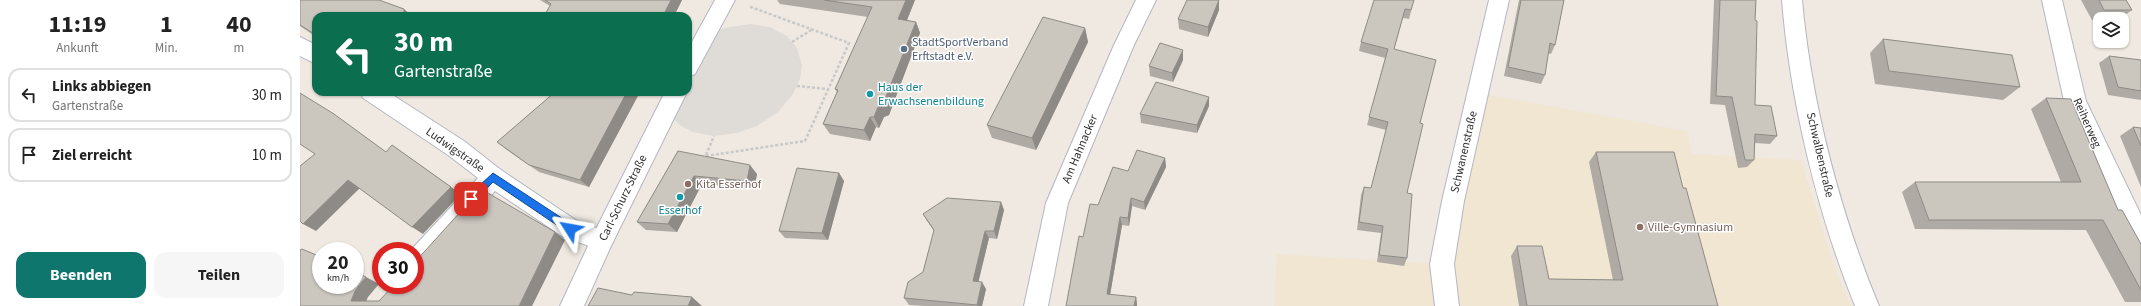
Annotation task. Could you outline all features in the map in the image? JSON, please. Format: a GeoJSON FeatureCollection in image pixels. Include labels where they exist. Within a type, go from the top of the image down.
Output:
{"type":"FeatureCollection","features":[{"type":"Feature","properties":{"kind":"street"},"geometry":{"type":"LineString","coordinates":[[692,61],[725,0]]}},
{"type":"Feature","properties":{"kind":"street","name":"Am Hahnacker"},"geometry":{"type":"LineString","coordinates":[[1036,306],[1057,203],[1124,45],[1146,0]]}},
{"type":"Feature","properties":{"kind":"street","name":"Schwanenstraße"},"geometry":{"type":"LineString","coordinates":[[1447,306],[1442,264],[1454,201],[1499,0]]}},
{"type":"Feature","properties":{"kind":"street","name":"Schwalbenstraße"},"geometry":{"type":"LineString","coordinates":[[1792,0],[1794,35],[1825,182],[1852,271],[1867,306]]}},
{"type":"Feature","properties":{"kind":"street","name":"Reiherweg"},"geometry":{"type":"LineString","coordinates":[[2052,0],[2075,101],[2141,240]]}},
{"type":"Feature","properties":{"kind":"street"},"geometry":{"type":"LineString","coordinates":[[300,45],[312,53]]}},
{"type":"Feature","properties":{"kind":"street","name":"Ludwigstraße"},"geometry":{"type":"LineString","coordinates":[[377,96],[456,148],[493,177],[570,229],[602,240]]}},
{"type":"Feature","properties":{"kind":"street","name":"Carl-Schurz-Straße"},"geometry":{"type":"LineString","coordinates":[[572,306],[602,240],[674,96]]}},
{"type":"Feature","properties":{"kind":"street"},"geometry":{"type":"LineString","coordinates":[[424,252],[493,177]]}},
{"type":"Feature","properties":{"kind":"path"},"geometry":{"type":"LineString","coordinates":[[714,136],[706,156],[805,141],[849,43],[744,5]]}},
{"type":"Feature","properties":{"kind":"path"},"geometry":{"type":"LineString","coordinates":[[792,42],[813,29]]}},
{"type":"Feature","properties":{"kind":"path"},"geometry":{"type":"LineString","coordinates":[[797,86],[828,89]]}},
{"type":"Feature","properties":{"kind":"shaded area"},"geometry":{"type":"Polygon","coordinates":[[[751,24],[770,27],[787,36],[797,48],[802,65],[800,79],[793,94],[778,112],[757,126],[737,133],[714,136],[693,132],[681,126],[672,118],[667,109],[664,96],[692,96],[692,46],[712,33],[724,28],[751,24]]]}},
{"type":"Feature","properties":{"kind":"shaded area","name":"Ville-Gymnasium"},"geometry":{"type":"Polygon","coordinates":[[[1489,95],[1687,131],[1692,154],[1801,160],[1836,273],[1851,306],[1274,306],[1277,254],[1455,265],[1460,200],[1489,95]]]}},
{"type":"Feature","properties":{"kind":"building"},"geometry":{"type":"Polygon","coordinates":[[[300,0],[379,0],[404,9],[404,12],[312,12],[312,32],[300,25],[300,0]]]}},
{"type":"Feature","properties":{"kind":"building"},"geometry":{"type":"Polygon","coordinates":[[[545,0],[671,0],[665,12],[546,12],[551,4],[545,0]]]}},
{"type":"Feature","properties":{"kind":"building"},"geometry":{"type":"Polygon","coordinates":[[[824,0],[906,0],[898,19],[916,22],[883,104],[878,107],[874,117],[870,117],[864,130],[823,124],[838,90],[835,89],[872,7],[824,0]]]}},
{"type":"Feature","properties":{"kind":"building"},"geometry":{"type":"Polygon","coordinates":[[[1187,0],[1219,0],[1208,27],[1178,19],[1187,0]]]}},
{"type":"Feature","properties":{"kind":"building"},"geometry":{"type":"Polygon","coordinates":[[[1374,0],[1414,0],[1411,10],[1405,9],[1394,49],[1436,60],[1420,123],[1423,124],[1407,193],[1412,194],[1407,258],[1379,255],[1383,226],[1359,222],[1364,187],[1371,188],[1388,122],[1369,117],[1388,49],[1361,42],[1374,0]]]}},
{"type":"Feature","properties":{"kind":"building"},"geometry":{"type":"Polygon","coordinates":[[[1521,0],[1564,0],[1555,45],[1550,43],[1545,75],[1508,67],[1521,0]]]}},
{"type":"Feature","properties":{"kind":"building"},"geometry":{"type":"Polygon","coordinates":[[[1720,0],[1756,0],[1755,105],[1771,106],[1777,136],[1755,134],[1754,160],[1745,160],[1732,97],[1716,96],[1720,0]]]}},
{"type":"Feature","properties":{"kind":"building"},"geometry":{"type":"Polygon","coordinates":[[[2099,0],[2126,0],[2132,10],[2104,10],[2099,0]]]}},
{"type":"Feature","properties":{"kind":"building"},"geometry":{"type":"Polygon","coordinates":[[[1043,17],[1085,28],[1032,138],[987,125],[1043,17]]]}},
{"type":"Feature","properties":{"kind":"building"},"geometry":{"type":"Polygon","coordinates":[[[1883,39],[2012,55],[2020,87],[1889,71],[1883,39]]]}},
{"type":"Feature","properties":{"kind":"building"},"geometry":{"type":"Polygon","coordinates":[[[1160,43],[1183,50],[1172,73],[1149,66],[1160,43]]]}},
{"type":"Feature","properties":{"kind":"building"},"geometry":{"type":"Polygon","coordinates":[[[2109,56],[2141,60],[2141,91],[2118,87],[2109,56]]]}},
{"type":"Feature","properties":{"kind":"building"},"geometry":{"type":"Polygon","coordinates":[[[1156,82],[1209,97],[1197,125],[1140,114],[1156,82]]]}},
{"type":"Feature","properties":{"kind":"building"},"geometry":{"type":"Polygon","coordinates":[[[300,93],[334,114],[386,152],[392,145],[451,187],[412,227],[348,180],[303,224],[300,221],[300,166],[315,154],[300,144],[300,93]]]}},
{"type":"Feature","properties":{"kind":"building"},"geometry":{"type":"Polygon","coordinates":[[[550,96],[625,96],[580,180],[529,165],[497,142],[550,96]]]}},
{"type":"Feature","properties":{"kind":"building"},"geometry":{"type":"Polygon","coordinates":[[[2046,98],[2071,99],[2118,210],[2122,210],[2141,244],[2141,290],[2103,220],[1929,220],[1915,182],[2081,182],[2046,98]]]}},
{"type":"Feature","properties":{"kind":"building"},"geometry":{"type":"Polygon","coordinates":[[[2133,127],[2141,128],[2141,146],[2133,127]]]}},
{"type":"Feature","properties":{"kind":"building"},"geometry":{"type":"Polygon","coordinates":[[[1137,150],[1165,158],[1144,202],[1131,198],[1128,218],[1120,217],[1107,294],[1136,297],[1134,306],[1066,306],[1079,236],[1083,237],[1090,204],[1098,205],[1113,167],[1128,171],[1137,150]]]}},
{"type":"Feature","properties":{"kind":"building"},"geometry":{"type":"Polygon","coordinates":[[[678,151],[750,165],[747,181],[694,176],[668,224],[637,222],[678,151]]]}},
{"type":"Feature","properties":{"kind":"building"},"geometry":{"type":"Polygon","coordinates":[[[1596,152],[1674,152],[1683,188],[1686,188],[1718,306],[1527,306],[1517,246],[1542,246],[1549,279],[1623,280],[1596,152]]]}},
{"type":"Feature","properties":{"kind":"building"},"geometry":{"type":"Polygon","coordinates":[[[797,168],[839,173],[822,233],[779,231],[797,168]]]}},
{"type":"Feature","properties":{"kind":"building"},"geometry":{"type":"Polygon","coordinates":[[[481,189],[555,232],[519,306],[300,306],[300,250],[302,249],[312,253],[312,294],[354,294],[351,301],[379,301],[386,294],[424,294],[424,252],[481,189]]]}},
{"type":"Feature","properties":{"kind":"building"},"geometry":{"type":"Polygon","coordinates":[[[947,198],[1001,202],[994,231],[985,231],[973,281],[982,282],[977,305],[904,298],[908,282],[923,272],[934,230],[923,214],[947,198]]]}},
{"type":"Feature","properties":{"kind":"building"},"geometry":{"type":"Polygon","coordinates":[[[598,288],[632,295],[634,292],[692,297],[688,306],[588,306],[598,288]]]}},
{"type":"Feature","properties":{"kind":"place","name":"StadtSportVerband Erftstadt e.V."},"geometry":{"type":"Point","coordinates":[904,49]}},
{"type":"Feature","properties":{"kind":"place","name":"Haus der Erwachsenenbildung"},"geometry":{"type":"Point","coordinates":[870,94]}},
{"type":"Feature","properties":{"kind":"place","name":"Kita Esserhof"},"geometry":{"type":"Point","coordinates":[688,184]}},
{"type":"Feature","properties":{"kind":"place","name":"Esserhof"},"geometry":{"type":"Point","coordinates":[680,197]}},
{"type":"Feature","properties":{"kind":"place","name":"Ville-Gymnasium"},"geometry":{"type":"Point","coordinates":[1640,227]}},
{"type":"Feature","properties":{"kind":"route"},"geometry":{"type":"LineString","coordinates":[[471,199],[493,177],[570,229]]}}]}
